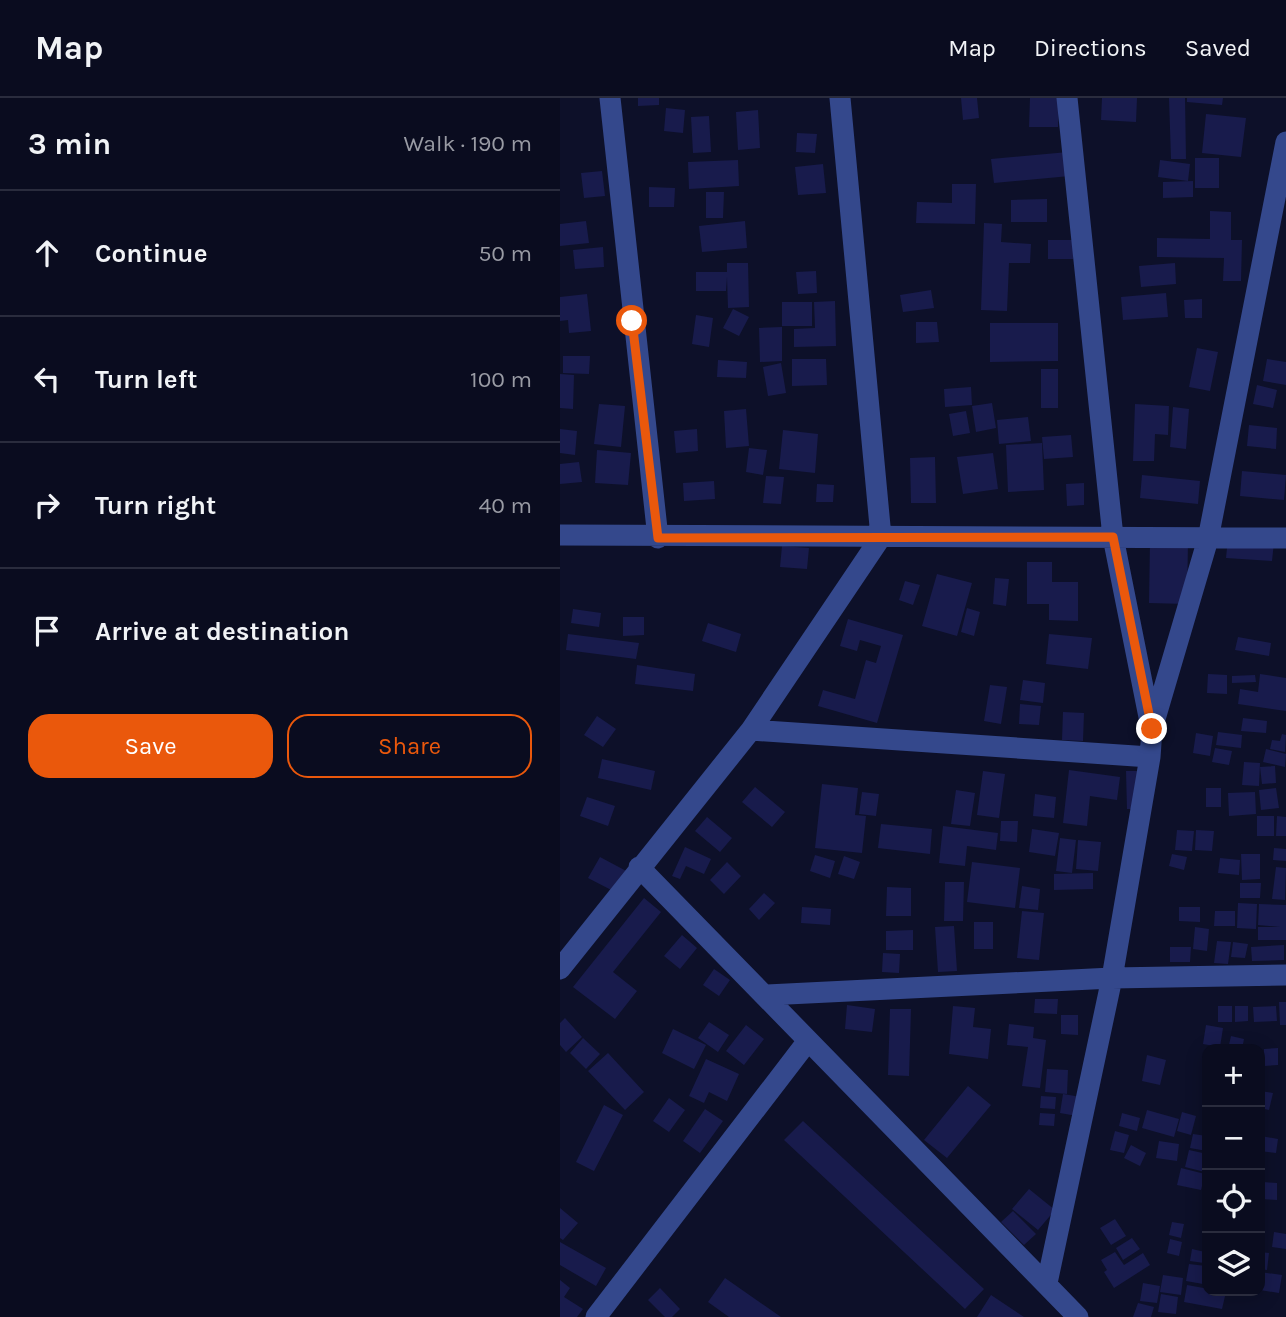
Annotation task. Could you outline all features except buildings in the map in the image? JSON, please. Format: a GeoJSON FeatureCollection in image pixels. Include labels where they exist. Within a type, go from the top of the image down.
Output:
{"type":"FeatureCollection","features":[{"type":"Feature","properties":{"kind":"street"},"geometry":{"type":"LineString","coordinates":[[610,98],[658,538]]}},
{"type":"Feature","properties":{"kind":"street"},"geometry":{"type":"LineString","coordinates":[[560,969],[751,730],[881,537],[840,98]]}},
{"type":"Feature","properties":{"kind":"street"},"geometry":{"type":"LineString","coordinates":[[1067,98],[1113,537],[1152,729]]}},
{"type":"Feature","properties":{"kind":"street"},"geometry":{"type":"LineString","coordinates":[[1047,1283],[1112,978],[1150,757],[1152,729],[1208,540],[1286,142]]}},
{"type":"Feature","properties":{"kind":"street"},"geometry":{"type":"LineString","coordinates":[[560,535],[658,538],[1286,538]]}},
{"type":"Feature","properties":{"kind":"street"},"geometry":{"type":"LineString","coordinates":[[751,730],[1150,757]]}},
{"type":"Feature","properties":{"kind":"street"},"geometry":{"type":"LineString","coordinates":[[639,867],[767,995],[807,1042],[1078,1317]]}},
{"type":"Feature","properties":{"kind":"street"},"geometry":{"type":"LineString","coordinates":[[767,995],[1112,978],[1286,975]]}},
{"type":"Feature","properties":{"kind":"street"},"geometry":{"type":"LineString","coordinates":[[596,1317],[807,1042]]}},
{"type":"Feature","properties":{"kind":"route"},"geometry":{"type":"LineString","coordinates":[[632,321],[658,538],[1113,537],[1152,729]]}}]}
